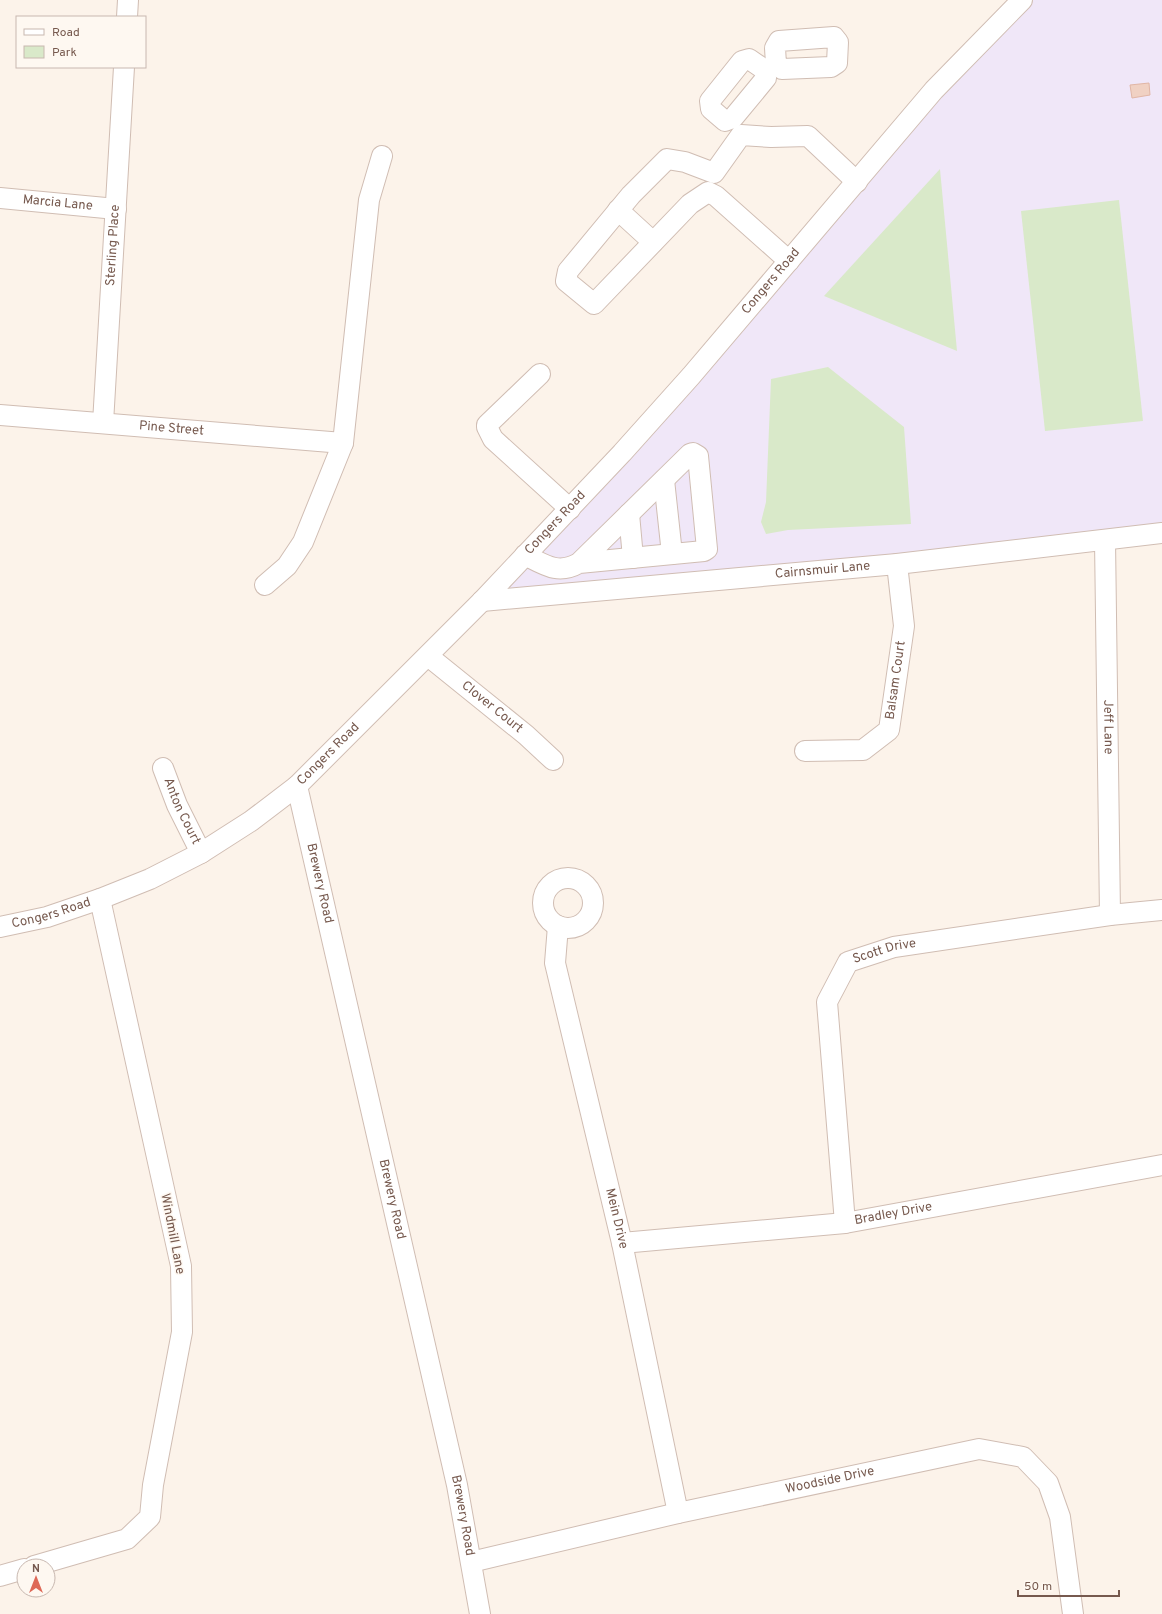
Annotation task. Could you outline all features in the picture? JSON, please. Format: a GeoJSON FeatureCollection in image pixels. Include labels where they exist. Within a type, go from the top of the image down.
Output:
{"type":"FeatureCollection","features":[{"type":"Feature","properties":{"kind":"street"},"geometry":{"type":"LineString","coordinates":[[127,16],[128,0]]}},
{"type":"Feature","properties":{"kind":"street","name":"Congers Road"},"geometry":{"type":"LineString","coordinates":[[0,927],[47,917],[100,899],[150,879],[201,853],[251,821],[297,786],[428,656],[570,509],[662,409],[934,90],[1022,0]]}},
{"type":"Feature","properties":{"kind":"street"},"geometry":{"type":"LineString","coordinates":[[714,173],[685,162],[667,159],[618,210],[568,271],[566,281],[594,304],[690,204],[708,192],[714,173],[737,127],[771,67],[748,59],[742,61],[710,100],[711,109],[725,121],[737,127],[771,138],[808,136],[857,182]]}},
{"type":"Feature","properties":{"kind":"street","name":"Sterling Place"},"geometry":{"type":"LineString","coordinates":[[103,423],[124,68]]}},
{"type":"Feature","properties":{"kind":"street"},"geometry":{"type":"LineString","coordinates":[[265,585],[287,566],[303,542],[343,443],[369,200],[382,156]]}},
{"type":"Feature","properties":{"kind":"street"},"geometry":{"type":"LineString","coordinates":[[708,192],[716,196],[789,261]]}},
{"type":"Feature","properties":{"kind":"street","name":"Marcia Lane"},"geometry":{"type":"LineString","coordinates":[[0,198],[116,209]]}},
{"type":"Feature","properties":{"kind":"street"},"geometry":{"type":"LineString","coordinates":[[618,210],[653,242]]}},
{"type":"Feature","properties":{"kind":"street"},"geometry":{"type":"LineString","coordinates":[[540,374],[487,425],[487,427],[493,439],[570,509]]}},
{"type":"Feature","properties":{"kind":"street","name":"Pine Street"},"geometry":{"type":"LineString","coordinates":[[0,416],[343,443]]}},
{"type":"Feature","properties":{"kind":"street"},"geometry":{"type":"LineString","coordinates":[[525,555],[552,569],[570,568],[579,563],[690,454],[693,453],[698,456],[707,549],[704,551],[579,563]]}},
{"type":"Feature","properties":{"kind":"street"},"geometry":{"type":"LineString","coordinates":[[664,480],[672,554]]}},
{"type":"Feature","properties":{"kind":"street"},"geometry":{"type":"LineString","coordinates":[[629,514],[633,558]]}},
{"type":"Feature","properties":{"kind":"street","name":"Cairnsmuir Lane"},"geometry":{"type":"LineString","coordinates":[[482,601],[897,564],[1162,533]]}},
{"type":"Feature","properties":{"kind":"street","name":"Jeff Lane"},"geometry":{"type":"LineString","coordinates":[[1105,540],[1110,915]]}},
{"type":"Feature","properties":{"kind":"street","name":"Balsam Court"},"geometry":{"type":"LineString","coordinates":[[805,751],[863,750],[889,730],[904,626],[897,564]]}},
{"type":"Feature","properties":{"kind":"street","name":"Clover Court"},"geometry":{"type":"LineString","coordinates":[[428,656],[526,735],[553,760]]}},
{"type":"Feature","properties":{"kind":"street","name":"Anton Court"},"geometry":{"type":"LineString","coordinates":[[163,768],[178,805],[201,853]]}},
{"type":"Feature","properties":{"kind":"street","name":"Brewery Road"},"geometry":{"type":"LineString","coordinates":[[297,786],[455,1477],[480,1614]]}},
{"type":"Feature","properties":{"kind":"street","name":"Windmill Lane"},"geometry":{"type":"LineString","coordinates":[[56,1560],[127,1539],[150,1517],[153,1485],[182,1332],[181,1266],[100,899]]}},
{"type":"Feature","properties":{"kind":"street","name":"Scott Drive"},"geometry":{"type":"LineString","coordinates":[[845,1223],[827,1002],[848,962],[894,947],[1110,915],[1162,910]]}},
{"type":"Feature","properties":{"kind":"street","name":"Mein Drive"},"geometry":{"type":"LineString","coordinates":[[558,926],[555,963],[622,1243],[678,1513]]}},
{"type":"Feature","properties":{"kind":"street","name":"Bradley Drive"},"geometry":{"type":"LineString","coordinates":[[622,1243],[845,1223],[1162,1165]]}},
{"type":"Feature","properties":{"kind":"street","name":"Woodside Drive"},"geometry":{"type":"LineString","coordinates":[[471,1562],[678,1513],[979,1449],[1023,1457],[1048,1483],[1060,1517],[1073,1614]]}},
{"type":"Feature","properties":{"kind":"street"},"geometry":{"type":"LineString","coordinates":[[0,1576],[16,1571]]}},
{"type":"Feature","properties":{"kind":"shaded area"},"geometry":{"type":"Polygon","coordinates":[[[1022,0],[1162,0],[1162,533],[482,601],[1022,0]]]}},
{"type":"Feature","properties":{"kind":"green space"},"geometry":{"type":"Polygon","coordinates":[[[940,169],[957,351],[824,296],[940,169]]]}},
{"type":"Feature","properties":{"kind":"green space"},"geometry":{"type":"Polygon","coordinates":[[[1119,200],[1143,421],[1045,431],[1021,211],[1119,200]]]}},
{"type":"Feature","properties":{"kind":"green space"},"geometry":{"type":"Polygon","coordinates":[[[828,367],[904,427],[911,524],[788,530],[766,534],[761,522],[766,502],[771,379],[828,367]]]}},
{"type":"Feature","properties":{"kind":"building"},"geometry":{"type":"Polygon","coordinates":[[[1149,83],[1150,95],[1132,98],[1130,85],[1149,83]]]}}]}
